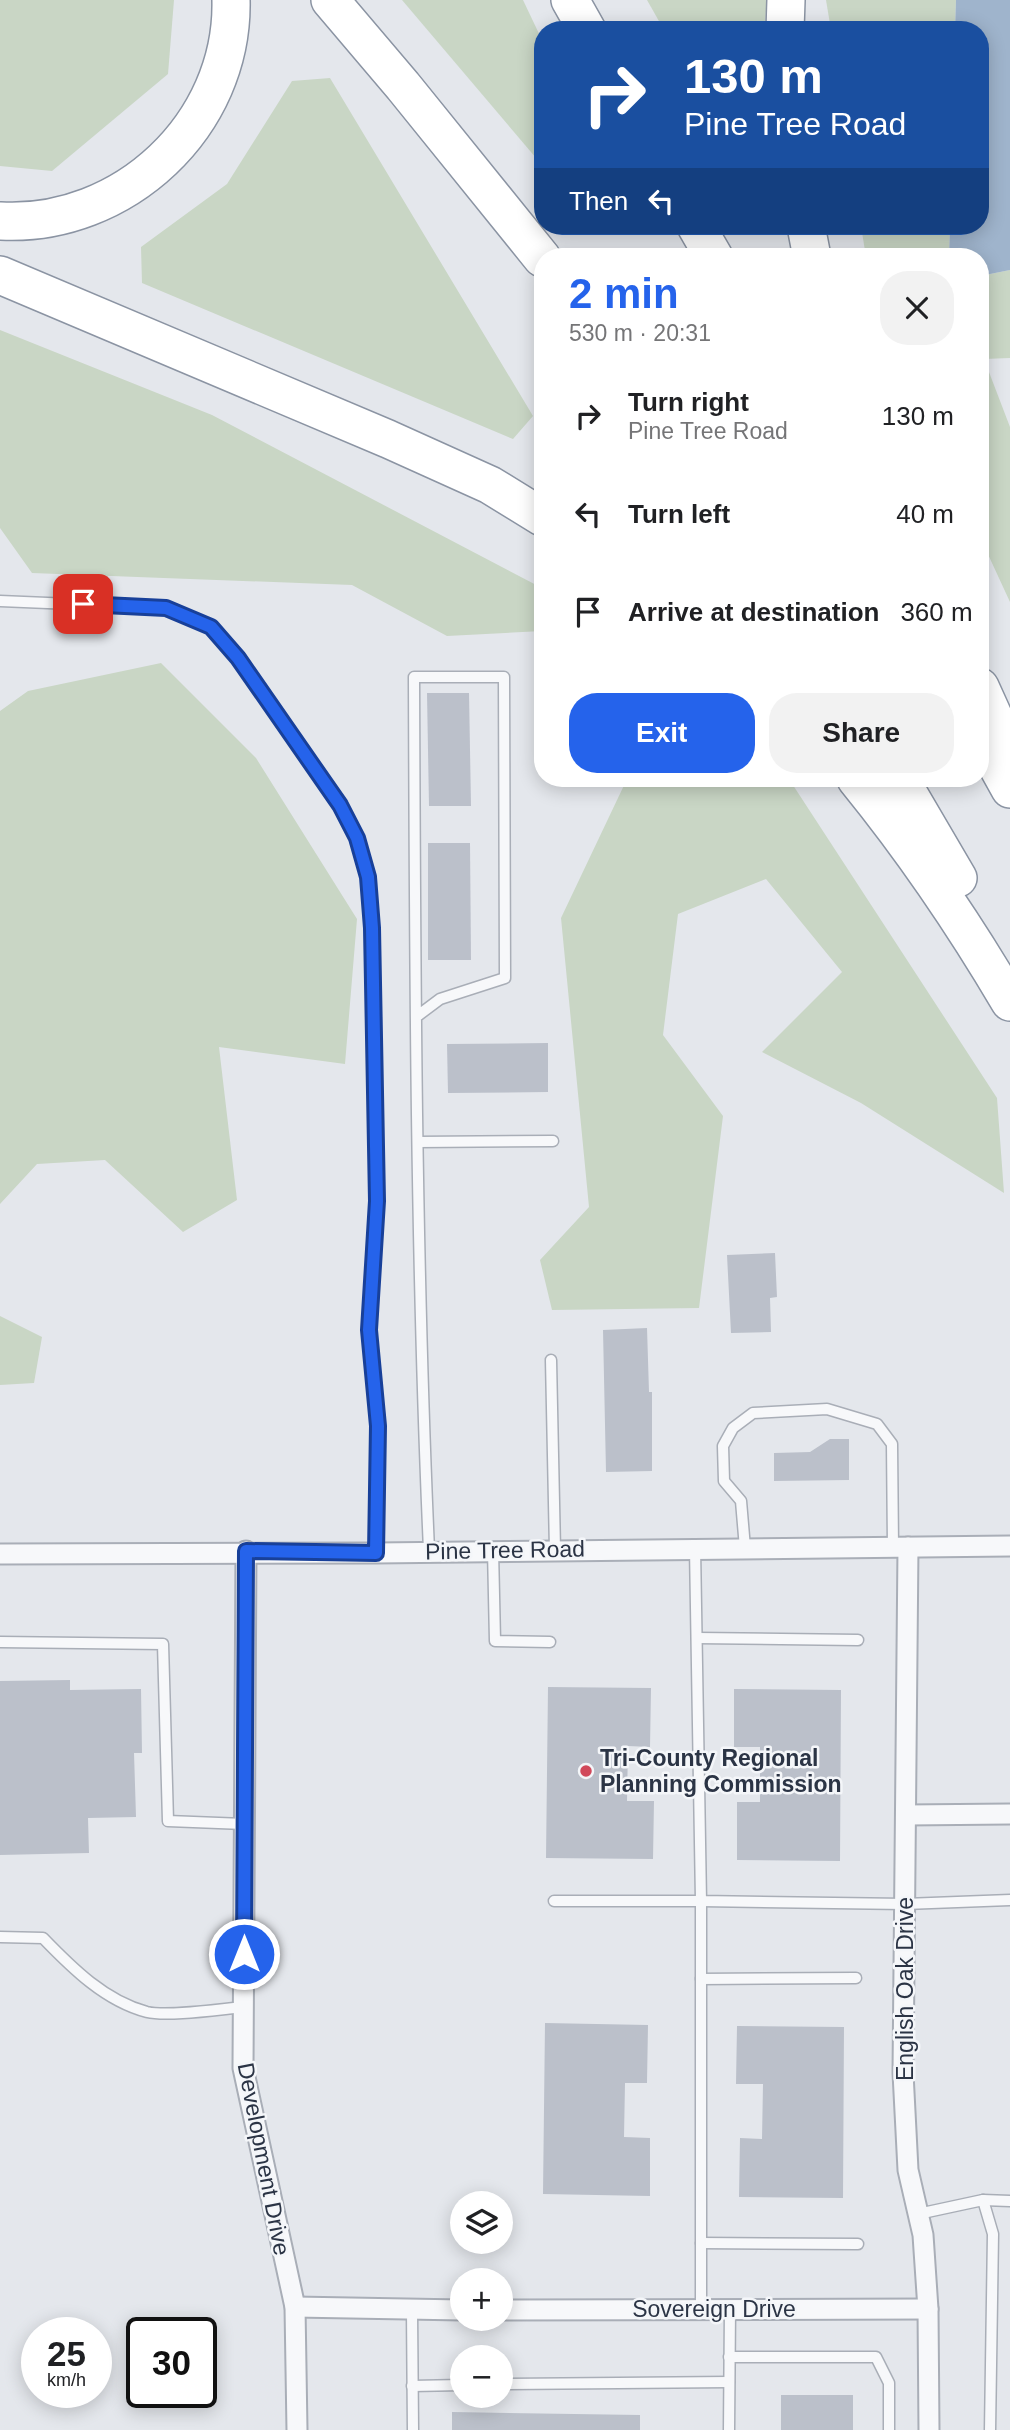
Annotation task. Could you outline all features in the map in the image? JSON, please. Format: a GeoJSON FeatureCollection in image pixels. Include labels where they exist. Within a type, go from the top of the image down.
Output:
{"type":"FeatureCollection","features":[{"type":"Feature","properties":{"kind":"highway"},"geometry":{"type":"LineString","coordinates":[[0,221],[47,218],[88,209],[128,189],[165,159],[193,125],[215,86],[229,33],[231,0]]}},
{"type":"Feature","properties":{"kind":"highway"},"geometry":{"type":"LineString","coordinates":[[330,0],[534,248]]}},
{"type":"Feature","properties":{"kind":"highway"},"geometry":{"type":"LineString","coordinates":[[570,0],[582,21]]}},
{"type":"Feature","properties":{"kind":"highway"},"geometry":{"type":"LineString","coordinates":[[785,21],[786,0]]}},
{"type":"Feature","properties":{"kind":"highway"},"geometry":{"type":"LineString","coordinates":[[0,275],[388,439],[490,485],[534,512]]}},
{"type":"Feature","properties":{"kind":"highway"},"geometry":{"type":"LineString","coordinates":[[989,707],[1010,753]]}},
{"type":"Feature","properties":{"kind":"highway"},"geometry":{"type":"LineString","coordinates":[[989,751],[1010,789]]}},
{"type":"Feature","properties":{"kind":"highway"},"geometry":{"type":"LineString","coordinates":[[863,787],[901,834],[984,957],[1010,1002]]}},
{"type":"Feature","properties":{"kind":"highway"},"geometry":{"type":"LineString","coordinates":[[905,787],[1010,970]]}},
{"type":"Feature","properties":{"kind":"street","name":"Pine Tree Road"},"geometry":{"type":"LineString","coordinates":[[0,1554],[1010,1546]]}},
{"type":"Feature","properties":{"kind":"street","name":"English Oak Drive"},"geometry":{"type":"LineString","coordinates":[[900,1547],[906,1815],[903,2073],[908,2170],[923,2235],[928,2309],[929,2430]]}},
{"type":"Feature","properties":{"kind":"street","name":"Development Drive"},"geometry":{"type":"LineString","coordinates":[[246,1551],[243,2068],[295,2307],[297,2430]]}},
{"type":"Feature","properties":{"kind":"street"},"geometry":{"type":"LineString","coordinates":[[906,1815],[1010,1814]]}},
{"type":"Feature","properties":{"kind":"street"},"geometry":{"type":"LineString","coordinates":[[295,2307],[450,2311]]}},
{"type":"Feature","properties":{"kind":"street","name":"Sovereign Drive"},"geometry":{"type":"LineString","coordinates":[[513,2310],[928,2309]]}},
{"type":"Feature","properties":{"kind":"lane"},"geometry":{"type":"LineString","coordinates":[[0,601],[166,608],[211,627],[238,658],[340,805],[357,838],[368,877],[372,928],[377,1201],[369,1330],[378,1426],[376,1553]]}},
{"type":"Feature","properties":{"kind":"lane"},"geometry":{"type":"LineString","coordinates":[[416,1017],[440,999],[505,978],[503,677],[414,677],[416,1017],[418,1142],[429,1550]]}},
{"type":"Feature","properties":{"kind":"lane"},"geometry":{"type":"LineString","coordinates":[[418,1142],[553,1141]]}},
{"type":"Feature","properties":{"kind":"lane"},"geometry":{"type":"LineString","coordinates":[[551,1360],[555,1550]]}},
{"type":"Feature","properties":{"kind":"lane"},"geometry":{"type":"LineString","coordinates":[[745,1548],[741,1501],[724,1481],[723,1446],[733,1428],[753,1413],[827,1409],[877,1424],[892,1444],[900,1547]]}},
{"type":"Feature","properties":{"kind":"lane"},"geometry":{"type":"LineString","coordinates":[[695,1548],[701,1901],[701,2309]]}},
{"type":"Feature","properties":{"kind":"lane"},"geometry":{"type":"LineString","coordinates":[[493,1550],[495,1641],[550,1642]]}},
{"type":"Feature","properties":{"kind":"lane"},"geometry":{"type":"LineString","coordinates":[[697,1638],[858,1640]]}},
{"type":"Feature","properties":{"kind":"lane"},"geometry":{"type":"LineString","coordinates":[[0,1642],[163,1644],[168,1821],[244,1824]]}},
{"type":"Feature","properties":{"kind":"lane"},"geometry":{"type":"LineString","coordinates":[[554,1901],[905,1904],[1010,1900]]}},
{"type":"Feature","properties":{"kind":"lane"},"geometry":{"type":"LineString","coordinates":[[0,1937],[43,1938],[65,1961],[111,1998],[149,2013],[244,2007]]}},
{"type":"Feature","properties":{"kind":"lane"},"geometry":{"type":"LineString","coordinates":[[701,1979],[856,1978]]}},
{"type":"Feature","properties":{"kind":"lane"},"geometry":{"type":"LineString","coordinates":[[983,2200],[993,2234],[990,2430]]}},
{"type":"Feature","properties":{"kind":"lane"},"geometry":{"type":"LineString","coordinates":[[918,2214],[983,2200],[1010,2201]]}},
{"type":"Feature","properties":{"kind":"lane"},"geometry":{"type":"LineString","coordinates":[[701,2243],[858,2244]]}},
{"type":"Feature","properties":{"kind":"lane"},"geometry":{"type":"LineString","coordinates":[[729,2430],[730,2309]]}},
{"type":"Feature","properties":{"kind":"lane"},"geometry":{"type":"LineString","coordinates":[[412,2311],[412,2430]]}},
{"type":"Feature","properties":{"kind":"lane"},"geometry":{"type":"LineString","coordinates":[[729,2357],[876,2357],[889,2383],[889,2430]]}},
{"type":"Feature","properties":{"kind":"lane"},"geometry":{"type":"LineString","coordinates":[[513,2384],[729,2382]]}},
{"type":"Feature","properties":{"kind":"lane"},"geometry":{"type":"LineString","coordinates":[[412,2386],[450,2385]]}},
{"type":"Feature","properties":{"kind":"green space"},"geometry":{"type":"Polygon","coordinates":[[[0,0],[174,0],[168,74],[52,171],[0,166],[0,0]]]}},
{"type":"Feature","properties":{"kind":"green space"},"geometry":{"type":"Polygon","coordinates":[[[402,0],[523,0],[534,23],[534,156],[402,0]]]}},
{"type":"Feature","properties":{"kind":"green space"},"geometry":{"type":"Polygon","coordinates":[[[647,0],[767,0],[765,21],[659,21],[647,0]]]}},
{"type":"Feature","properties":{"kind":"green space"},"geometry":{"type":"Polygon","coordinates":[[[826,0],[956,0],[955,21],[830,21],[826,0]]]}},
{"type":"Feature","properties":{"kind":"green space"},"geometry":{"type":"Polygon","coordinates":[[[330,78],[533,416],[513,439],[142,283],[141,247],[227,184],[292,81],[330,78]]]}},
{"type":"Feature","properties":{"kind":"green space"},"geometry":{"type":"Polygon","coordinates":[[[862,235],[950,235],[949,248],[865,248],[862,235]]]}},
{"type":"Feature","properties":{"kind":"green space"},"geometry":{"type":"Polygon","coordinates":[[[1010,270],[1010,358],[989,359],[989,274],[1010,270]]]}},
{"type":"Feature","properties":{"kind":"green space"},"geometry":{"type":"Polygon","coordinates":[[[0,330],[212,415],[534,584],[534,631],[447,636],[352,585],[32,573],[0,528],[0,330]]]}},
{"type":"Feature","properties":{"kind":"green space"},"geometry":{"type":"Polygon","coordinates":[[[989,372],[1010,427],[1010,602],[989,556],[989,372]]]}},
{"type":"Feature","properties":{"kind":"green space"},"geometry":{"type":"Polygon","coordinates":[[[161,663],[256,758],[357,919],[345,1064],[219,1047],[237,1200],[183,1232],[105,1160],[37,1164],[0,1204],[0,711],[28,691],[161,663]]]}},
{"type":"Feature","properties":{"kind":"green space"},"geometry":{"type":"Polygon","coordinates":[[[623,787],[794,787],[997,1098],[1004,1193],[861,1103],[762,1052],[842,972],[766,879],[678,914],[663,1035],[723,1116],[699,1308],[552,1310],[540,1260],[589,1207],[561,918],[623,787]]]}},
{"type":"Feature","properties":{"kind":"green space"},"geometry":{"type":"Polygon","coordinates":[[[0,1316],[42,1337],[34,1383],[0,1385],[0,1316]]]}},
{"type":"Feature","properties":{"kind":"water"},"geometry":{"type":"Polygon","coordinates":[[[956,0],[1010,0],[1010,270],[989,274],[989,248],[949,248],[950,235],[989,235],[989,21],[955,21],[956,0]]]}},
{"type":"Feature","properties":{"kind":"building"},"geometry":{"type":"Polygon","coordinates":[[[427,693],[469,693],[471,806],[429,806],[427,693]]]}},
{"type":"Feature","properties":{"kind":"building"},"geometry":{"type":"Polygon","coordinates":[[[428,843],[470,843],[471,960],[428,960],[428,843]]]}},
{"type":"Feature","properties":{"kind":"building"},"geometry":{"type":"Polygon","coordinates":[[[548,1043],[548,1092],[448,1093],[447,1044],[548,1043]]]}},
{"type":"Feature","properties":{"kind":"building"},"geometry":{"type":"Polygon","coordinates":[[[775,1253],[777,1297],[770,1298],[771,1332],[731,1333],[727,1255],[775,1253]]]}},
{"type":"Feature","properties":{"kind":"building"},"geometry":{"type":"Polygon","coordinates":[[[647,1328],[649,1392],[652,1392],[652,1471],[606,1472],[603,1330],[647,1328]]]}},
{"type":"Feature","properties":{"kind":"building"},"geometry":{"type":"Polygon","coordinates":[[[830,1439],[849,1439],[849,1480],[774,1481],[774,1453],[810,1452],[830,1439]]]}},
{"type":"Feature","properties":{"kind":"building"},"geometry":{"type":"Polygon","coordinates":[[[70,1680],[70,1690],[141,1689],[142,1753],[134,1753],[136,1817],[88,1818],[89,1853],[0,1855],[0,1681],[70,1680]]]}},
{"type":"Feature","properties":{"kind":"building"},"geometry":{"type":"Polygon","coordinates":[[[548,1687],[651,1688],[650,1747],[628,1746],[627,1801],[654,1801],[653,1859],[546,1858],[548,1687]]]}},
{"type":"Feature","properties":{"kind":"building"},"geometry":{"type":"Polygon","coordinates":[[[734,1689],[841,1690],[840,1861],[737,1860],[737,1802],[760,1802],[760,1747],[734,1747],[734,1689]]]}},
{"type":"Feature","properties":{"kind":"building"},"geometry":{"type":"Polygon","coordinates":[[[545,2023],[648,2025],[647,2083],[625,2083],[624,2137],[650,2138],[650,2196],[543,2194],[545,2023]]]}},
{"type":"Feature","properties":{"kind":"building"},"geometry":{"type":"Polygon","coordinates":[[[737,2026],[844,2027],[843,2198],[739,2197],[740,2138],[762,2139],[763,2084],[736,2084],[737,2026]]]}},
{"type":"Feature","properties":{"kind":"building"},"geometry":{"type":"Polygon","coordinates":[[[781,2395],[853,2395],[853,2430],[781,2430],[781,2395]]]}},
{"type":"Feature","properties":{"kind":"building"},"geometry":{"type":"Polygon","coordinates":[[[452,2412],[640,2415],[640,2430],[452,2430],[452,2412]]]}},
{"type":"Feature","properties":{"kind":"place","name":"Tri-County Regional Planning Commission"},"geometry":{"type":"Point","coordinates":[586,1771]}},
{"type":"Feature","properties":{"kind":"route"},"geometry":{"type":"LineString","coordinates":[[83,604],[166,608],[188,615],[211,627],[238,658],[340,805],[357,838],[368,877],[372,928],[377,1201],[369,1330],[378,1426],[376,1553],[246,1551],[244,1954]]}}]}
